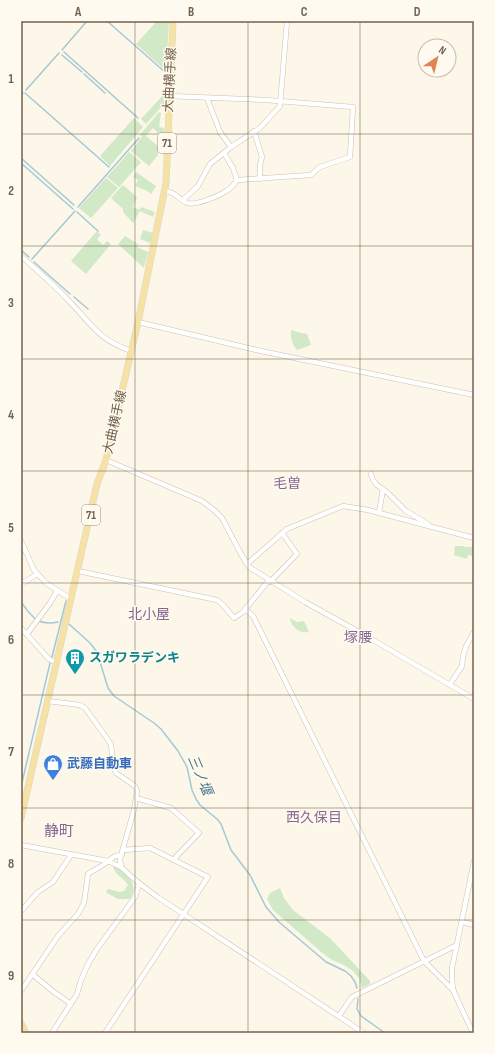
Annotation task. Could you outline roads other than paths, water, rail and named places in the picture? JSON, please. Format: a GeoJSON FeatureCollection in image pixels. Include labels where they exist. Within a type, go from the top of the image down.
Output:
{"type":"FeatureCollection","features":[{"type":"Feature","properties":{"kind":"main road","name":"大曲横手線"},"geometry":{"type":"LineString","coordinates":[[21,818],[97,484],[106,460],[138,322],[165,191],[173,21]]}},
{"type":"Feature","properties":{"kind":"main road"},"geometry":{"type":"LineString","coordinates":[[21,1023],[26,1033]]}},
{"type":"Feature","properties":{"kind":"street"},"geometry":{"type":"LineString","coordinates":[[183,200],[198,186],[210,164],[270,118],[280,106],[287,21]]}},
{"type":"Feature","properties":{"kind":"street"},"geometry":{"type":"LineString","coordinates":[[165,191],[171,192],[187,203],[192,203],[214,197],[227,191],[237,180],[311,175],[320,167],[350,157],[353,106],[169,96]]}},
{"type":"Feature","properties":{"kind":"street"},"geometry":{"type":"LineString","coordinates":[[207,98],[220,132],[231,148]]}},
{"type":"Feature","properties":{"kind":"street"},"geometry":{"type":"LineString","coordinates":[[254,131],[262,157],[260,165],[260,179]]}},
{"type":"Feature","properties":{"kind":"street"},"geometry":{"type":"LineString","coordinates":[[224,153],[233,168],[237,180]]}},
{"type":"Feature","properties":{"kind":"street"},"geometry":{"type":"LineString","coordinates":[[21,256],[53,285],[97,332],[116,346],[131,351]]}},
{"type":"Feature","properties":{"kind":"street"},"geometry":{"type":"LineString","coordinates":[[138,322],[261,351],[474,395]]}},
{"type":"Feature","properties":{"kind":"street"},"geometry":{"type":"LineString","coordinates":[[106,460],[202,501],[222,518],[250,568],[474,699]]}},
{"type":"Feature","properties":{"kind":"street"},"geometry":{"type":"LineString","coordinates":[[371,474],[373,480],[388,492],[406,511],[433,527]]}},
{"type":"Feature","properties":{"kind":"street"},"geometry":{"type":"LineString","coordinates":[[379,514],[383,489]]}},
{"type":"Feature","properties":{"kind":"street"},"geometry":{"type":"LineString","coordinates":[[247,564],[287,529],[343,506],[368,510],[474,538]]}},
{"type":"Feature","properties":{"kind":"street"},"geometry":{"type":"LineString","coordinates":[[78,571],[217,600],[234,618],[244,612],[270,581],[297,554],[282,533]]}},
{"type":"Feature","properties":{"kind":"street"},"geometry":{"type":"LineString","coordinates":[[21,541],[37,574],[46,583],[71,599]]}},
{"type":"Feature","properties":{"kind":"street"},"geometry":{"type":"LineString","coordinates":[[21,582],[27,581],[37,574]]}},
{"type":"Feature","properties":{"kind":"street"},"geometry":{"type":"LineString","coordinates":[[26,634],[50,603],[57,591]]}},
{"type":"Feature","properties":{"kind":"street"},"geometry":{"type":"LineString","coordinates":[[245,609],[253,616],[424,961],[454,991]]}},
{"type":"Feature","properties":{"kind":"street"},"geometry":{"type":"LineString","coordinates":[[21,628],[49,659],[57,663]]}},
{"type":"Feature","properties":{"kind":"street"},"geometry":{"type":"LineString","coordinates":[[450,684],[462,666],[466,646],[474,632]]}},
{"type":"Feature","properties":{"kind":"street"},"geometry":{"type":"LineString","coordinates":[[48,701],[80,705],[84,708],[111,744],[112,764],[116,773],[135,786],[137,791],[136,798],[122,852],[121,867]]}},
{"type":"Feature","properties":{"kind":"street"},"geometry":{"type":"LineString","coordinates":[[136,798],[171,808],[199,833],[173,860]]}},
{"type":"Feature","properties":{"kind":"street"},"geometry":{"type":"LineString","coordinates":[[21,845],[108,861],[121,867],[139,884],[364,1033]]}},
{"type":"Feature","properties":{"kind":"street"},"geometry":{"type":"LineString","coordinates":[[21,990],[58,936],[78,914],[84,903],[88,874],[94,869],[102,867],[115,856],[122,852],[150,848],[208,878],[105,1033]]}},
{"type":"Feature","properties":{"kind":"street"},"geometry":{"type":"LineString","coordinates":[[21,911],[38,892],[53,882],[71,855]]}},
{"type":"Feature","properties":{"kind":"street"},"geometry":{"type":"LineString","coordinates":[[473,1030],[454,991],[452,968],[474,861]]}},
{"type":"Feature","properties":{"kind":"street"},"geometry":{"type":"LineString","coordinates":[[52,1033],[78,994],[81,980],[88,964],[97,949],[135,897],[139,884]]}},
{"type":"Feature","properties":{"kind":"street"},"geometry":{"type":"LineString","coordinates":[[462,922],[474,925]]}},
{"type":"Feature","properties":{"kind":"street"},"geometry":{"type":"LineString","coordinates":[[339,1016],[354,996],[457,945]]}},
{"type":"Feature","properties":{"kind":"street"},"geometry":{"type":"LineString","coordinates":[[32,974],[71,1004]]}},
{"type":"Feature","properties":{"kind":"waterway"},"geometry":{"type":"LineString","coordinates":[[62,50],[87,21]]}},
{"type":"Feature","properties":{"kind":"waterway"},"geometry":{"type":"LineString","coordinates":[[107,21],[166,73]]}},
{"type":"Feature","properties":{"kind":"waterway"},"geometry":{"type":"LineString","coordinates":[[64,52],[138,118]]}},
{"type":"Feature","properties":{"kind":"waterway"},"geometry":{"type":"LineString","coordinates":[[26,90],[59,53]]}},
{"type":"Feature","properties":{"kind":"waterway"},"geometry":{"type":"LineString","coordinates":[[62,55],[82,72]]}},
{"type":"Feature","properties":{"kind":"waterway"},"geometry":{"type":"LineString","coordinates":[[84,74],[105,93]]}},
{"type":"Feature","properties":{"kind":"waterway"},"geometry":{"type":"LineString","coordinates":[[25,93],[109,167]]}},
{"type":"Feature","properties":{"kind":"waterway"},"geometry":{"type":"LineString","coordinates":[[78,207],[139,138]]}},
{"type":"Feature","properties":{"kind":"waterway"},"geometry":{"type":"LineString","coordinates":[[21,158],[74,205]]}},
{"type":"Feature","properties":{"kind":"waterway"},"geometry":{"type":"LineString","coordinates":[[21,163],[73,209]]}},
{"type":"Feature","properties":{"kind":"waterway"},"geometry":{"type":"LineString","coordinates":[[32,259],[75,211]]}},
{"type":"Feature","properties":{"kind":"waterway"},"geometry":{"type":"LineString","coordinates":[[77,212],[98,231]]}},
{"type":"Feature","properties":{"kind":"waterway"},"geometry":{"type":"LineString","coordinates":[[21,250],[29,257]]}},
{"type":"Feature","properties":{"kind":"waterway"},"geometry":{"type":"LineString","coordinates":[[34,262],[70,294]]}},
{"type":"Feature","properties":{"kind":"waterway"},"geometry":{"type":"LineString","coordinates":[[74,297],[88,309]]}},
{"type":"Feature","properties":{"kind":"waterway"},"geometry":{"type":"LineString","coordinates":[[52,657],[66,601]]}},
{"type":"Feature","properties":{"kind":"waterway","name":"三ノ堰"},"geometry":{"type":"LineString","coordinates":[[21,602],[28,612],[36,619],[45,623],[58,622]]}},
{"type":"Feature","properties":{"kind":"waterway","name":"三ノ堰"},"geometry":{"type":"LineString","coordinates":[[69,624],[90,643],[97,652],[108,688],[114,696],[161,729],[178,751],[187,767],[192,790],[196,799],[200,805],[221,824],[231,850],[250,875],[266,907],[279,922],[326,962],[345,971],[351,976],[357,988]]}},
{"type":"Feature","properties":{"kind":"waterway"},"geometry":{"type":"LineString","coordinates":[[21,787],[50,663]]}},
{"type":"Feature","properties":{"kind":"waterway","name":"三ノ堰"},"geometry":{"type":"LineString","coordinates":[[358,999],[357,1009],[361,1016],[385,1033]]}},
{"type":"Feature","properties":{"kind":"place","name":"スガワラデンキ"},"geometry":{"type":"Point","coordinates":[75,675]}},
{"type":"Feature","properties":{"kind":"place","name":"武藤自動車"},"geometry":{"type":"Point","coordinates":[53,781]}},
{"type":"Feature","properties":{"kind":"district","name":"毛曽"},"geometry":{"type":"Point","coordinates":[287,483]}},
{"type":"Feature","properties":{"kind":"district","name":"北小屋"},"geometry":{"type":"Point","coordinates":[149,614]}},
{"type":"Feature","properties":{"kind":"district","name":"塚腰"},"geometry":{"type":"Point","coordinates":[358,637]}},
{"type":"Feature","properties":{"kind":"district","name":"西久保目"},"geometry":{"type":"Point","coordinates":[314,817]}},
{"type":"Feature","properties":{"kind":"district","name":"静町"},"geometry":{"type":"Point","coordinates":[59,831]}}]}
